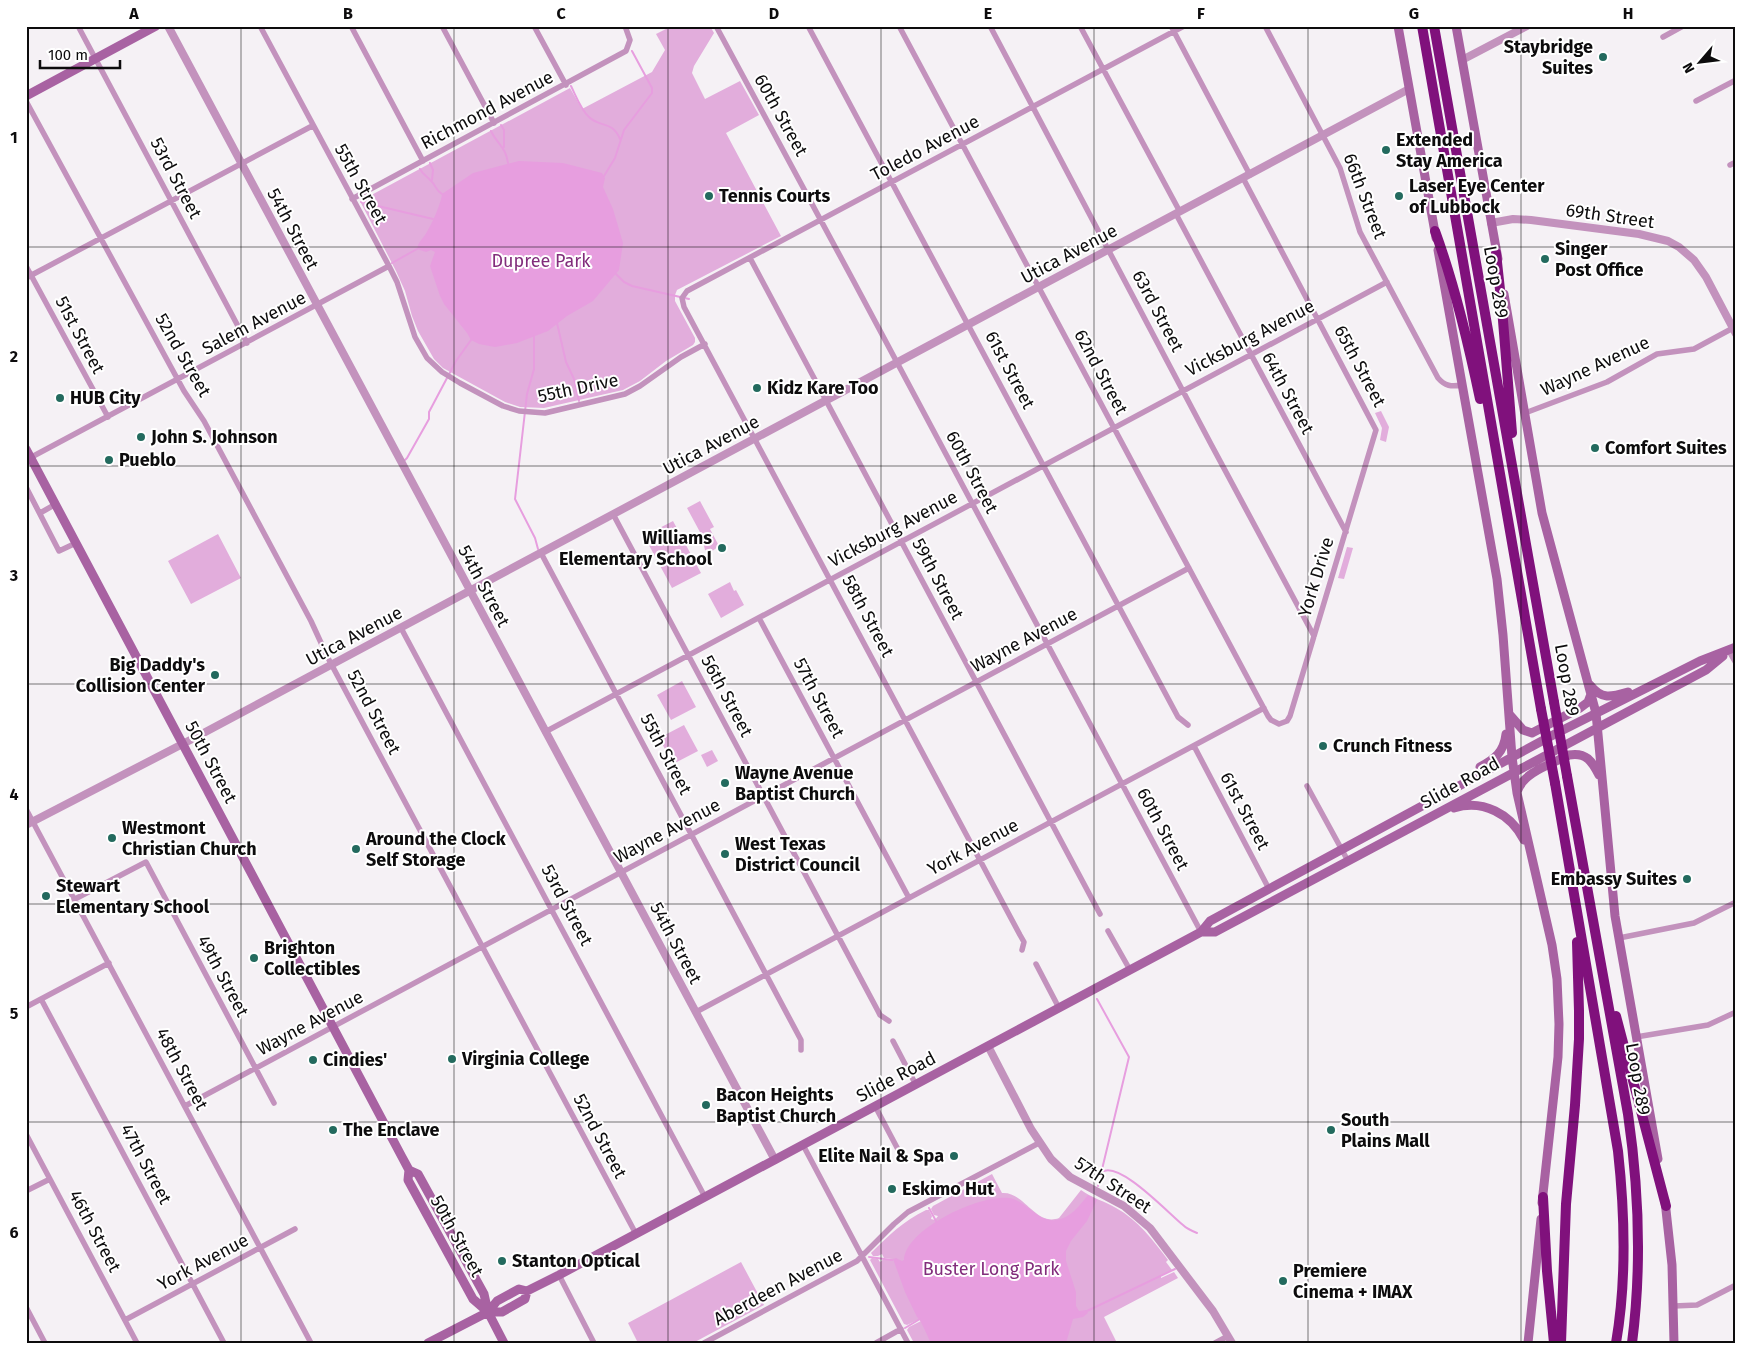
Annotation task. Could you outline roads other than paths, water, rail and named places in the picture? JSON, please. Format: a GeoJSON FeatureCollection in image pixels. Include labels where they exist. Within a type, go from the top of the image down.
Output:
{"type":"FeatureCollection","features":[{"type":"Feature","properties":{"kind":"highway","name":"Loop 289"},"geometry":{"type":"LineString","coordinates":[[1422,26],[1569,861],[1618,1151],[1623,1190],[1624,1247],[1623,1280],[1616,1343]]}},
{"type":"Feature","properties":{"kind":"highway","name":"Loop 289"},"geometry":{"type":"LineString","coordinates":[[1434,26],[1634,1158],[1637,1188],[1638,1240],[1636,1302],[1632,1343]]}},
{"type":"Feature","properties":{"kind":"highway"},"geometry":{"type":"LineString","coordinates":[[1435,231],[1447,264],[1464,325],[1487,434],[1500,474]]}},
{"type":"Feature","properties":{"kind":"highway"},"geometry":{"type":"LineString","coordinates":[[1496,253],[1518,502]]}},
{"type":"Feature","properties":{"kind":"highway"},"geometry":{"type":"LineString","coordinates":[[1562,1343],[1566,1204],[1575,1105],[1579,1011],[1578,954],[1569,861]]}},
{"type":"Feature","properties":{"kind":"highway"},"geometry":{"type":"LineString","coordinates":[[1602,972],[1616,1015],[1666,1206]]}},
{"type":"Feature","properties":{"kind":"highway"},"geometry":{"type":"LineString","coordinates":[[1543,1197],[1547,1271],[1554,1343]]}},
{"type":"Feature","properties":{"kind":"highway"},"geometry":{"type":"LineString","coordinates":[[1638,1240],[1644,1269],[1638,1343]]}},
{"type":"Feature","properties":{"kind":"main road"},"geometry":{"type":"LineString","coordinates":[[26,96],[156,26]]}},
{"type":"Feature","properties":{"kind":"main road"},"geometry":{"type":"LineString","coordinates":[[1398,26],[1497,579],[1504,644],[1512,757],[1517,793],[1553,951],[1559,1012],[1558,1057],[1528,1343]]}},
{"type":"Feature","properties":{"kind":"main road"},"geometry":{"type":"LineString","coordinates":[[1456,26],[1496,253],[1510,319],[1542,513],[1596,713],[1612,892],[1666,1206],[1672,1265],[1674,1343]]}},
{"type":"Feature","properties":{"kind":"main road","name":"50th Street"},"geometry":{"type":"LineString","coordinates":[[26,449],[29,459],[56,504],[409,1170],[408,1180],[473,1299],[488,1312],[504,1343]]}},
{"type":"Feature","properties":{"kind":"main road","name":"Slide Road"},"geometry":{"type":"LineString","coordinates":[[428,1343],[488,1312],[496,1301],[519,1290],[527,1292],[1201,932],[1210,921],[1459,785],[1700,661],[1732,649]]}},
{"type":"Feature","properties":{"kind":"main road","name":"Slide Road"},"geometry":{"type":"LineString","coordinates":[[1201,932],[1215,932],[1440,813],[1706,670],[1732,649]]}},
{"type":"Feature","properties":{"kind":"main road"},"geometry":{"type":"LineString","coordinates":[[1590,688],[1600,694],[1614,697],[1659,682]]}},
{"type":"Feature","properties":{"kind":"main road"},"geometry":{"type":"LineString","coordinates":[[1508,711],[1519,727],[1532,733],[1588,702],[1590,688]]}},
{"type":"Feature","properties":{"kind":"main road"},"geometry":{"type":"LineString","coordinates":[[1459,785],[1471,772],[1493,760],[1501,752],[1505,741],[1508,711]]}},
{"type":"Feature","properties":{"kind":"main road"},"geometry":{"type":"LineString","coordinates":[[1517,793],[1519,786],[1527,778],[1569,755],[1575,754],[1581,754],[1591,760],[1602,780]]}},
{"type":"Feature","properties":{"kind":"main road"},"geometry":{"type":"LineString","coordinates":[[1440,813],[1464,805],[1495,810],[1513,823],[1531,852]]}},
{"type":"Feature","properties":{"kind":"street","name":"53rd Street"},"geometry":{"type":"LineString","coordinates":[[78,26],[247,343]]}},
{"type":"Feature","properties":{"kind":"street","name":"54th Street"},"geometry":{"type":"LineString","coordinates":[[168,26],[774,1160]]}},
{"type":"Feature","properties":{"kind":"street","name":"55th Street"},"geometry":{"type":"LineString","coordinates":[[260,26],[312,126],[389,266],[397,282],[415,338],[429,360]]}},
{"type":"Feature","properties":{"kind":"street"},"geometry":{"type":"LineString","coordinates":[[351,26],[423,161]]}},
{"type":"Feature","properties":{"kind":"street"},"geometry":{"type":"LineString","coordinates":[[442,26],[494,123]]}},
{"type":"Feature","properties":{"kind":"street"},"geometry":{"type":"LineString","coordinates":[[534,26],[566,84]]}},
{"type":"Feature","properties":{"kind":"street","name":"Richmond Avenue"},"geometry":{"type":"LineString","coordinates":[[352,199],[626,51],[630,37],[625,26]]}},
{"type":"Feature","properties":{"kind":"street","name":"60th Street"},"geometry":{"type":"LineString","coordinates":[[716,26],[1201,932]]}},
{"type":"Feature","properties":{"kind":"street","name":"61st Street"},"geometry":{"type":"LineString","coordinates":[[808,26],[1178,717],[1188,725]]}},
{"type":"Feature","properties":{"kind":"street","name":"62nd Street"},"geometry":{"type":"LineString","coordinates":[[900,26],[1264,708],[1271,720],[1279,724],[1283,723]]}},
{"type":"Feature","properties":{"kind":"street","name":"63rd Street"},"geometry":{"type":"LineString","coordinates":[[990,26],[1314,636]]}},
{"type":"Feature","properties":{"kind":"street","name":"64th Street"},"geometry":{"type":"LineString","coordinates":[[1080,26],[1251,355],[1346,532]]}},
{"type":"Feature","properties":{"kind":"street","name":"Toledo Avenue"},"geometry":{"type":"LineString","coordinates":[[682,298],[687,291],[1103,70],[1172,29],[1184,26]]}},
{"type":"Feature","properties":{"kind":"street","name":"66th Street"},"geometry":{"type":"LineString","coordinates":[[1265,26],[1340,168],[1346,182],[1353,216],[1360,232],[1438,378],[1442,383],[1449,386],[1462,385]]}},
{"type":"Feature","properties":{"kind":"street"},"geometry":{"type":"LineString","coordinates":[[1462,60],[1527,26]]}},
{"type":"Feature","properties":{"kind":"street"},"geometry":{"type":"LineString","coordinates":[[1663,37],[1683,26]]}},
{"type":"Feature","properties":{"kind":"street","name":"65th Street"},"geometry":{"type":"LineString","coordinates":[[1172,29],[1318,319],[1375,426],[1375,437]]}},
{"type":"Feature","properties":{"kind":"street"},"geometry":{"type":"LineString","coordinates":[[1696,101],[1736,80]]}},
{"type":"Feature","properties":{"kind":"street","name":"Utica Avenue"},"geometry":{"type":"LineString","coordinates":[[30,823],[401,628],[1409,89]]}},
{"type":"Feature","properties":{"kind":"street","name":"52nd Street"},"geometry":{"type":"LineString","coordinates":[[26,101],[178,380],[204,421],[636,1234]]}},
{"type":"Feature","properties":{"kind":"street"},"geometry":{"type":"LineString","coordinates":[[29,276],[312,126]]}},
{"type":"Feature","properties":{"kind":"street","name":"69th Street"},"geometry":{"type":"LineString","coordinates":[[1491,223],[1512,219],[1531,220],[1639,234],[1668,241],[1679,247],[1694,260],[1706,277],[1734,331]]}},
{"type":"Feature","properties":{"kind":"street","name":"59th Street"},"geometry":{"type":"LineString","coordinates":[[750,258],[1100,914]]}},
{"type":"Feature","properties":{"kind":"street","name":"51st Street"},"geometry":{"type":"LineString","coordinates":[[26,266],[29,276],[108,418]]}},
{"type":"Feature","properties":{"kind":"street","name":"Salem Avenue"},"geometry":{"type":"LineString","coordinates":[[29,459],[389,266]]}},
{"type":"Feature","properties":{"kind":"street","name":"Vicksburg Avenue"},"geometry":{"type":"LineString","coordinates":[[545,732],[1387,282]]}},
{"type":"Feature","properties":{"kind":"street","name":"58th Street"},"geometry":{"type":"LineString","coordinates":[[682,298],[684,307],[756,438],[1024,942],[1022,950]]}},
{"type":"Feature","properties":{"kind":"street","name":"Wayne Avenue"},"geometry":{"type":"LineString","coordinates":[[1525,413],[1606,382],[1657,354],[1694,349],[1734,331]]}},
{"type":"Feature","properties":{"kind":"street","name":"55th Drive"},"geometry":{"type":"LineString","coordinates":[[429,360],[442,372],[503,406],[519,411],[540,413],[625,394],[650,380],[681,357],[704,344]]}},
{"type":"Feature","properties":{"kind":"street","name":"York Drive"},"geometry":{"type":"LineString","coordinates":[[1283,723],[1290,716],[1375,437]]}},
{"type":"Feature","properties":{"kind":"street"},"geometry":{"type":"LineString","coordinates":[[26,487],[59,551],[76,543]]}},
{"type":"Feature","properties":{"kind":"street"},"geometry":{"type":"LineString","coordinates":[[40,513],[56,504]]}},
{"type":"Feature","properties":{"kind":"street","name":"56th Street"},"geometry":{"type":"LineString","coordinates":[[613,514],[880,1016],[889,1021]]}},
{"type":"Feature","properties":{"kind":"street","name":"55th Street"},"geometry":{"type":"LineString","coordinates":[[541,553],[801,1040],[801,1050]]}},
{"type":"Feature","properties":{"kind":"street","name":"Wayne Avenue"},"geometry":{"type":"LineString","coordinates":[[185,1106],[1189,568]]}},
{"type":"Feature","properties":{"kind":"street","name":"57th Street"},"geometry":{"type":"LineString","coordinates":[[759,618],[909,898]]}},
{"type":"Feature","properties":{"kind":"street","name":"53rd Street"},"geometry":{"type":"LineString","coordinates":[[401,628],[705,1197]]}},
{"type":"Feature","properties":{"kind":"street"},"geometry":{"type":"LineString","coordinates":[[1732,649],[1736,663]]}},
{"type":"Feature","properties":{"kind":"street","name":"York Avenue"},"geometry":{"type":"LineString","coordinates":[[696,1012],[1264,708]]}},
{"type":"Feature","properties":{"kind":"street","name":"61st Street"},"geometry":{"type":"LineString","coordinates":[[1194,746],[1269,889]]}},
{"type":"Feature","properties":{"kind":"street"},"geometry":{"type":"LineString","coordinates":[[1307,786],[1348,861]]}},
{"type":"Feature","properties":{"kind":"street","name":"48th Street"},"geometry":{"type":"LineString","coordinates":[[26,809],[30,823],[109,963],[311,1343]]}},
{"type":"Feature","properties":{"kind":"street","name":"49th Street"},"geometry":{"type":"LineString","coordinates":[[74,899],[146,862],[274,1103]]}},
{"type":"Feature","properties":{"kind":"street"},"geometry":{"type":"LineString","coordinates":[[1619,938],[1694,923],[1736,902]]}},
{"type":"Feature","properties":{"kind":"street"},"geometry":{"type":"LineString","coordinates":[[1108,931],[1130,970]]}},
{"type":"Feature","properties":{"kind":"street"},"geometry":{"type":"LineString","coordinates":[[26,1007],[109,963]]}},
{"type":"Feature","properties":{"kind":"street"},"geometry":{"type":"LineString","coordinates":[[1036,964],[1059,1008]]}},
{"type":"Feature","properties":{"kind":"street","name":"47th Street"},"geometry":{"type":"LineString","coordinates":[[41,999],[224,1343]]}},
{"type":"Feature","properties":{"kind":"street"},"geometry":{"type":"LineString","coordinates":[[1636,1037],[1708,1024],[1736,1012]]}},
{"type":"Feature","properties":{"kind":"street"},"geometry":{"type":"LineString","coordinates":[[893,1041],[916,1084]]}},
{"type":"Feature","properties":{"kind":"street","name":"57th Street"},"geometry":{"type":"LineString","coordinates":[[988,1046],[1039,1143],[1051,1159],[1070,1176],[1124,1206],[1150,1228],[1213,1311],[1230,1339]]}},
{"type":"Feature","properties":{"kind":"street"},"geometry":{"type":"LineString","coordinates":[[875,1106],[902,1157]]}},
{"type":"Feature","properties":{"kind":"street","name":"46th Street"},"geometry":{"type":"LineString","coordinates":[[26,1134],[137,1343]]}},
{"type":"Feature","properties":{"kind":"street","name":"Aberdeen Avenue"},"geometry":{"type":"LineString","coordinates":[[704,1343],[857,1261],[894,1224],[914,1209],[1039,1143]]}},
{"type":"Feature","properties":{"kind":"street"},"geometry":{"type":"LineString","coordinates":[[803,1145],[908,1343]]}},
{"type":"Feature","properties":{"kind":"street"},"geometry":{"type":"LineString","coordinates":[[26,1191],[50,1179]]}},
{"type":"Feature","properties":{"kind":"street","name":"York Avenue"},"geometry":{"type":"LineString","coordinates":[[125,1320],[296,1229]]}},
{"type":"Feature","properties":{"kind":"street"},"geometry":{"type":"LineString","coordinates":[[559,1275],[594,1343]]}},
{"type":"Feature","properties":{"kind":"street"},"geometry":{"type":"LineString","coordinates":[[1674,1306],[1697,1305],[1736,1285]]}},
{"type":"Feature","properties":{"kind":"street"},"geometry":{"type":"LineString","coordinates":[[26,1307],[45,1343]]}},
{"type":"Feature","properties":{"kind":"street"},"geometry":{"type":"LineString","coordinates":[[876,1343],[901,1329]]}},
{"type":"Feature","properties":{"kind":"street"},"geometry":{"type":"LineString","coordinates":[[1215,1343],[1230,1339]]}},
{"type":"Feature","properties":{"kind":"waterway"},"geometry":{"type":"LineString","coordinates":[[604,176],[615,158],[624,130],[652,93],[652,88],[632,51]]}},
{"type":"Feature","properties":{"kind":"waterway"},"geometry":{"type":"LineString","coordinates":[[571,86],[586,114],[593,120],[613,129],[620,139]]}},
{"type":"Feature","properties":{"kind":"waterway"},"geometry":{"type":"LineString","coordinates":[[501,125],[504,130],[504,147]]}},
{"type":"Feature","properties":{"kind":"waterway"},"geometry":{"type":"LineString","coordinates":[[491,131],[503,149],[508,163]]}},
{"type":"Feature","properties":{"kind":"waterway"},"geometry":{"type":"LineString","coordinates":[[430,163],[433,170],[432,180]]}},
{"type":"Feature","properties":{"kind":"waterway"},"geometry":{"type":"LineString","coordinates":[[420,169],[442,194]]}},
{"type":"Feature","properties":{"kind":"waterway"},"geometry":{"type":"LineString","coordinates":[[361,202],[433,219]]}},
{"type":"Feature","properties":{"kind":"waterway"},"geometry":{"type":"LineString","coordinates":[[392,263],[417,249]]}},
{"type":"Feature","properties":{"kind":"waterway"},"geometry":{"type":"LineString","coordinates":[[616,274],[624,282],[632,286],[689,299]]}},
{"type":"Feature","properties":{"kind":"waterway"},"geometry":{"type":"LineString","coordinates":[[557,323],[566,362],[574,379],[579,401]]}},
{"type":"Feature","properties":{"kind":"waterway"},"geometry":{"type":"LineString","coordinates":[[534,336],[534,369],[527,394],[515,499],[535,538],[538,549]]}},
{"type":"Feature","properties":{"kind":"waterway"},"geometry":{"type":"LineString","coordinates":[[404,461],[429,419],[429,412],[456,361],[471,340]]}},
{"type":"Feature","properties":{"kind":"waterway"},"geometry":{"type":"LineString","coordinates":[[1097,999],[1129,1057],[1098,1186]]}},
{"type":"Feature","properties":{"kind":"waterway"},"geometry":{"type":"LineString","coordinates":[[1102,1172],[1110,1170],[1131,1181],[1190,1230],[1197,1233]]}},
{"type":"Feature","properties":{"kind":"waterway"},"geometry":{"type":"LineString","coordinates":[[929,1208],[936,1221]]}},
{"type":"Feature","properties":{"kind":"waterway"},"geometry":{"type":"LineString","coordinates":[[869,1257],[892,1260]]}},
{"type":"Feature","properties":{"kind":"waterway"},"geometry":{"type":"LineString","coordinates":[[1087,1311],[1175,1269]]}},
{"type":"Feature","properties":{"kind":"waterway"},"geometry":{"type":"LineString","coordinates":[[905,1328],[920,1319]]}},
{"type":"Feature","properties":{"kind":"place","name":"Staybridge Suites"},"geometry":{"type":"Point","coordinates":[1603,57]}},
{"type":"Feature","properties":{"kind":"place","name":"Extended Stay America"},"geometry":{"type":"Point","coordinates":[1386,150]}},
{"type":"Feature","properties":{"kind":"place","name":"Tennis Courts"},"geometry":{"type":"Point","coordinates":[709,196]}},
{"type":"Feature","properties":{"kind":"place","name":"Laser Eye Center of Lubbock"},"geometry":{"type":"Point","coordinates":[1399,196]}},
{"type":"Feature","properties":{"kind":"place","name":"Singer Post Office"},"geometry":{"type":"Point","coordinates":[1545,259]}},
{"type":"Feature","properties":{"kind":"place","name":"Kidz Kare Too"},"geometry":{"type":"Point","coordinates":[757,388]}},
{"type":"Feature","properties":{"kind":"place","name":"HUB City"},"geometry":{"type":"Point","coordinates":[60,398]}},
{"type":"Feature","properties":{"kind":"place","name":"John S. Johnson"},"geometry":{"type":"Point","coordinates":[141,437]}},
{"type":"Feature","properties":{"kind":"place","name":"Comfort Suites"},"geometry":{"type":"Point","coordinates":[1595,448]}},
{"type":"Feature","properties":{"kind":"place","name":"Pueblo"},"geometry":{"type":"Point","coordinates":[109,460]}},
{"type":"Feature","properties":{"kind":"place","name":"Williams Elementary School"},"geometry":{"type":"Point","coordinates":[722,548]}},
{"type":"Feature","properties":{"kind":"place","name":"Big Daddy's Collision Center"},"geometry":{"type":"Point","coordinates":[215,675]}},
{"type":"Feature","properties":{"kind":"place","name":"Crunch Fitness"},"geometry":{"type":"Point","coordinates":[1323,746]}},
{"type":"Feature","properties":{"kind":"place","name":"Wayne Avenue Baptist Church"},"geometry":{"type":"Point","coordinates":[725,783]}},
{"type":"Feature","properties":{"kind":"place","name":"Westmont Christian Church"},"geometry":{"type":"Point","coordinates":[112,838]}},
{"type":"Feature","properties":{"kind":"place","name":"Around the Clock Self Storage"},"geometry":{"type":"Point","coordinates":[356,849]}},
{"type":"Feature","properties":{"kind":"place","name":"West Texas District Council"},"geometry":{"type":"Point","coordinates":[725,854]}},
{"type":"Feature","properties":{"kind":"place","name":"Embassy Suites"},"geometry":{"type":"Point","coordinates":[1687,879]}},
{"type":"Feature","properties":{"kind":"place","name":"Stewart Elementary School"},"geometry":{"type":"Point","coordinates":[46,896]}},
{"type":"Feature","properties":{"kind":"place","name":"Brighton Collectibles"},"geometry":{"type":"Point","coordinates":[254,958]}},
{"type":"Feature","properties":{"kind":"place","name":"Virginia College"},"geometry":{"type":"Point","coordinates":[452,1059]}},
{"type":"Feature","properties":{"kind":"place","name":"Cindies'"},"geometry":{"type":"Point","coordinates":[313,1060]}},
{"type":"Feature","properties":{"kind":"place","name":"Bacon Heights Baptist Church"},"geometry":{"type":"Point","coordinates":[706,1105]}},
{"type":"Feature","properties":{"kind":"place","name":"The Enclave"},"geometry":{"type":"Point","coordinates":[333,1130]}},
{"type":"Feature","properties":{"kind":"place","name":"South Plains Mall"},"geometry":{"type":"Point","coordinates":[1331,1130]}},
{"type":"Feature","properties":{"kind":"place","name":"Elite Nail & Spa"},"geometry":{"type":"Point","coordinates":[954,1156]}},
{"type":"Feature","properties":{"kind":"place","name":"Eskimo Hut"},"geometry":{"type":"Point","coordinates":[892,1189]}},
{"type":"Feature","properties":{"kind":"place","name":"Stanton Optical"},"geometry":{"type":"Point","coordinates":[502,1261]}},
{"type":"Feature","properties":{"kind":"place","name":"Premiere Cinema + IMAX"},"geometry":{"type":"Point","coordinates":[1283,1281]}},
{"type":"Feature","properties":{"kind":"park label","name":"Dupree Park"},"geometry":{"type":"Point","coordinates":[541,261]}},
{"type":"Feature","properties":{"kind":"park label","name":"Buster Long Park"},"geometry":{"type":"Point","coordinates":[991,1269]}}]}
